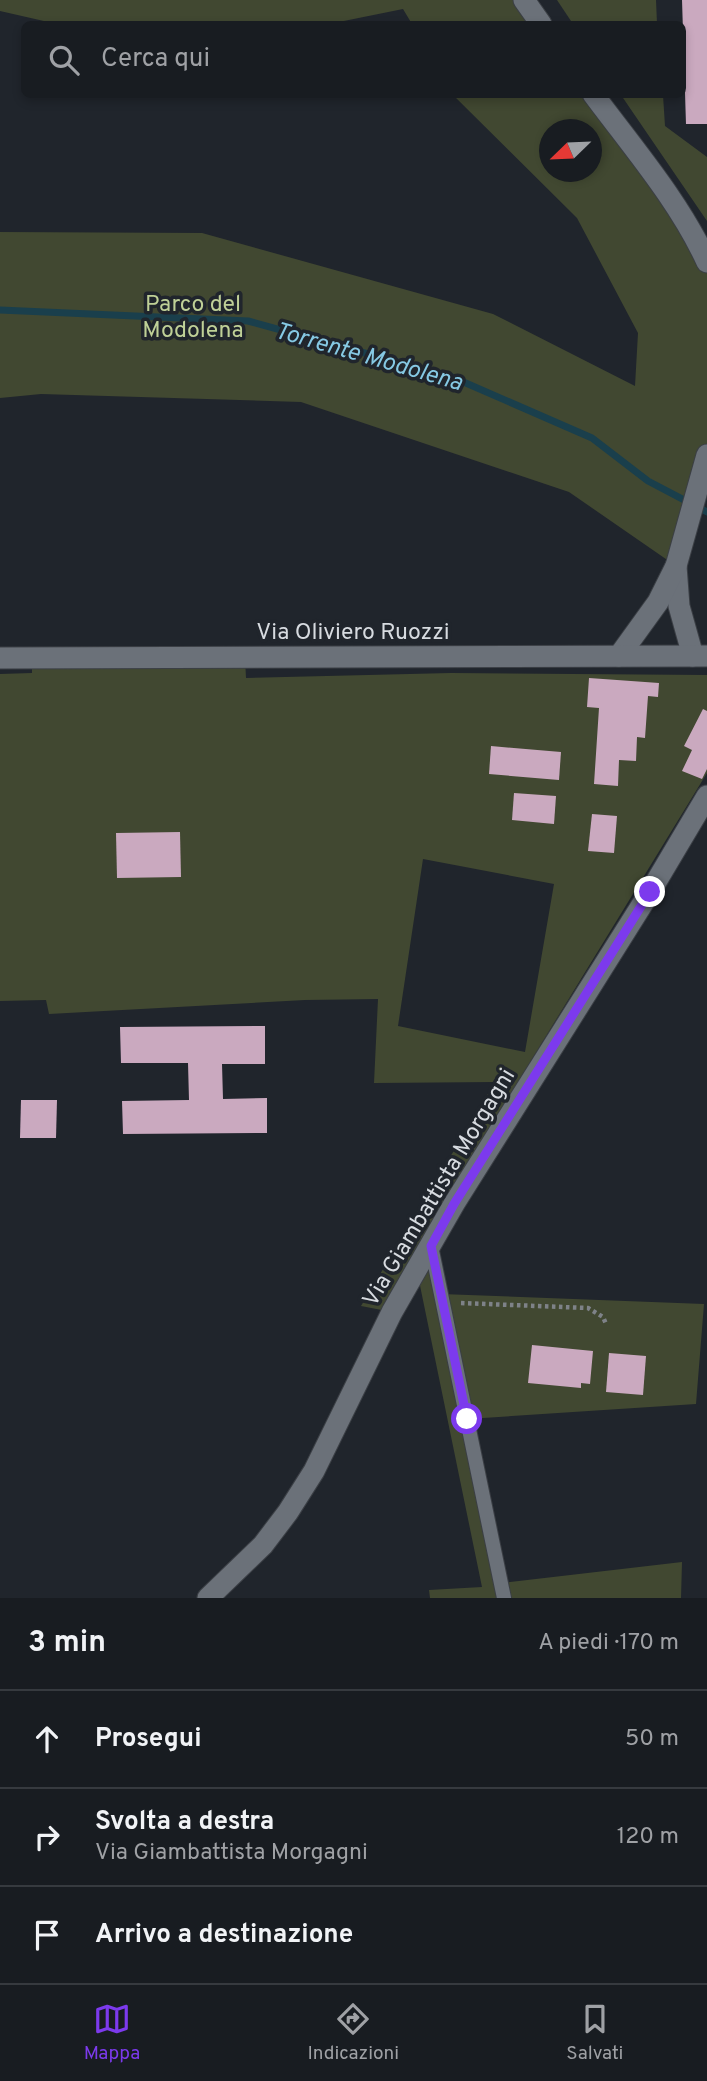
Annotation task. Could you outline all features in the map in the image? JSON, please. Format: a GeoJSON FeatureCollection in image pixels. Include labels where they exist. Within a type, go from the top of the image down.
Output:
{"type":"FeatureCollection","features":[{"type":"Feature","properties":{"kind":"street"},"geometry":{"type":"LineString","coordinates":[[524,0],[539,21]]}},
{"type":"Feature","properties":{"kind":"street"},"geometry":{"type":"LineString","coordinates":[[596,98],[674,204],[707,262]]}},
{"type":"Feature","properties":{"kind":"street"},"geometry":{"type":"LineString","coordinates":[[619,656],[657,602],[676,566],[707,455]]}},
{"type":"Feature","properties":{"kind":"street"},"geometry":{"type":"LineString","coordinates":[[676,566],[679,606],[700,656]]}},
{"type":"Feature","properties":{"kind":"street","name":"Via Oliviero Ruozzi"},"geometry":{"type":"LineString","coordinates":[[0,658],[700,656]]}},
{"type":"Feature","properties":{"kind":"street","name":"Via Giambattista Morgagni"},"geometry":{"type":"LineString","coordinates":[[208,1598],[263,1545],[314,1471],[393,1312],[454,1204],[650,892],[707,796]]}},
{"type":"Feature","properties":{"kind":"lane"},"geometry":{"type":"LineString","coordinates":[[431,1246],[504,1598]]}},
{"type":"Feature","properties":{"kind":"path"},"geometry":{"type":"LineString","coordinates":[[443,1303],[588,1308],[603,1317],[606,1324]]}},
{"type":"Feature","properties":{"kind":"green space"},"geometry":{"type":"Polygon","coordinates":[[[0,0],[524,0],[539,21],[410,21],[403,9],[344,21],[44,21],[0,11],[0,0]]]}},
{"type":"Feature","properties":{"kind":"green space"},"geometry":{"type":"Polygon","coordinates":[[[557,0],[656,0],[657,21],[571,21],[557,0]]]}},
{"type":"Feature","properties":{"kind":"green space","name":"Parco del Modolena"},"geometry":{"type":"Polygon","coordinates":[[[456,98],[595,98],[707,262],[707,456],[676,566],[569,492],[301,402],[41,394],[0,398],[0,232],[202,233],[493,314],[635,386],[638,333],[577,218],[541,182],[602,182],[602,119],[539,119],[539,180],[456,98]]]}},
{"type":"Feature","properties":{"kind":"green space"},"geometry":{"type":"Polygon","coordinates":[[[623,98],[663,98],[665,126],[707,157],[707,221],[623,98]]]}},
{"type":"Feature","properties":{"kind":"green space"},"geometry":{"type":"Polygon","coordinates":[[[32,658],[245,658],[246,678],[451,673],[707,675],[707,773],[524,1072],[392,1312],[361,1306],[495,1082],[374,1083],[378,999],[305,1000],[49,1014],[46,1000],[0,1001],[0,674],[32,673],[32,658]],[[423,859],[398,1026],[525,1052],[554,884],[423,859]]]}},
{"type":"Feature","properties":{"kind":"green space"},"geometry":{"type":"Polygon","coordinates":[[[431,1246],[441,1294],[704,1304],[696,1404],[468,1419],[501,1583],[682,1562],[681,1598],[430,1598],[429,1590],[482,1587],[417,1271],[431,1246]]]}},
{"type":"Feature","properties":{"kind":"building"},"geometry":{"type":"Polygon","coordinates":[[[682,0],[707,0],[707,124],[686,124],[686,21],[683,21],[682,0]]]}},
{"type":"Feature","properties":{"kind":"building"},"geometry":{"type":"Polygon","coordinates":[[[589,678],[659,683],[658,697],[648,696],[645,738],[637,737],[636,761],[619,760],[618,786],[594,784],[599,708],[587,707],[589,678]]]}},
{"type":"Feature","properties":{"kind":"building"},"geometry":{"type":"Polygon","coordinates":[[[703,709],[707,711],[707,769],[702,779],[682,771],[692,750],[684,746],[703,709]]]}},
{"type":"Feature","properties":{"kind":"building"},"geometry":{"type":"Polygon","coordinates":[[[491,746],[561,752],[559,780],[489,774],[491,746]]]}},
{"type":"Feature","properties":{"kind":"building"},"geometry":{"type":"Polygon","coordinates":[[[514,793],[556,796],[554,824],[512,820],[514,793]]]}},
{"type":"Feature","properties":{"kind":"building"},"geometry":{"type":"Polygon","coordinates":[[[592,814],[617,816],[614,853],[588,851],[592,814]]]}},
{"type":"Feature","properties":{"kind":"building"},"geometry":{"type":"Polygon","coordinates":[[[180,832],[181,877],[117,878],[116,833],[180,832]]]}},
{"type":"Feature","properties":{"kind":"building"},"geometry":{"type":"Polygon","coordinates":[[[265,1026],[265,1064],[222,1064],[223,1099],[267,1098],[267,1133],[123,1134],[122,1101],[189,1100],[188,1063],[121,1063],[120,1027],[265,1026]]]}},
{"type":"Feature","properties":{"kind":"building"},"geometry":{"type":"Polygon","coordinates":[[[21,1100],[57,1100],[56,1138],[20,1138],[21,1100]]]}},
{"type":"Feature","properties":{"kind":"building"},"geometry":{"type":"Polygon","coordinates":[[[532,1345],[593,1351],[590,1384],[581,1383],[581,1388],[528,1383],[532,1345]]]}},
{"type":"Feature","properties":{"kind":"building"},"geometry":{"type":"Polygon","coordinates":[[[609,1353],[646,1356],[643,1395],[606,1392],[609,1353]]]}},
{"type":"Feature","properties":{"kind":"waterway","name":"Torrente Modolena"},"geometry":{"type":"LineString","coordinates":[[0,310],[248,321],[452,377],[592,438],[648,481],[707,512]]}},
{"type":"Feature","properties":{"kind":"route"},"geometry":{"type":"LineString","coordinates":[[467,1419],[431,1246],[454,1204],[650,892]]}}]}
